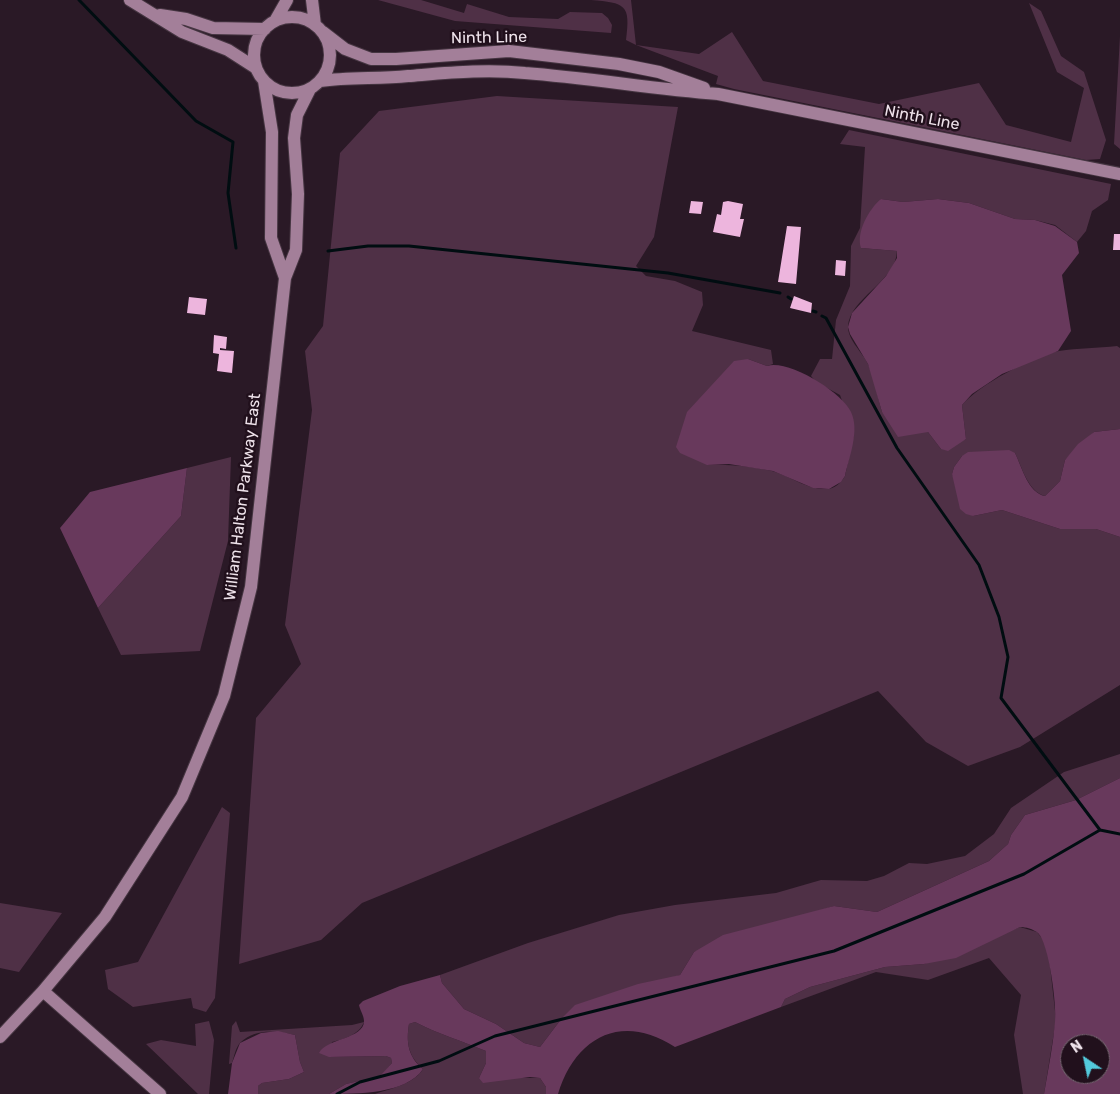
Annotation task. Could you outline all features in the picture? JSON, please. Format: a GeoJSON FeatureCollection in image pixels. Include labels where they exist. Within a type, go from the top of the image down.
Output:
{"type":"FeatureCollection","features":[{"type":"Feature","properties":{"kind":"main road"},"geometry":{"type":"LineString","coordinates":[[130,0],[182,32],[228,50],[256,68],[264,81],[274,89],[286,93],[298,93],[310,89],[320,81],[327,70],[330,57],[329,44],[319,29],[312,0]]}},
{"type":"Feature","properties":{"kind":"main road"},"geometry":{"type":"LineString","coordinates":[[256,68],[255,47],[287,0]]}},
{"type":"Feature","properties":{"kind":"main road"},"geometry":{"type":"LineString","coordinates":[[157,15],[186,19],[213,28],[270,25],[296,17],[319,29]]}},
{"type":"Feature","properties":{"kind":"main road","name":"Ninth Line"},"geometry":{"type":"LineString","coordinates":[[319,29],[345,49],[371,59],[396,59],[509,50],[651,70],[718,94]]}},
{"type":"Feature","properties":{"kind":"main road","name":"Ninth Line"},"geometry":{"type":"LineString","coordinates":[[320,81],[350,77],[407,76],[482,70],[525,72],[656,89],[718,94],[1120,174]]}},
{"type":"Feature","properties":{"kind":"main road","name":"William Halton Parkway East"},"geometry":{"type":"LineString","coordinates":[[264,81],[272,132],[271,238],[285,278]]}},
{"type":"Feature","properties":{"kind":"main road","name":"William Halton Parkway East"},"geometry":{"type":"LineString","coordinates":[[0,1037],[43,991],[105,917],[182,797],[224,696],[251,587],[285,278],[296,250],[298,194],[294,138],[297,115],[310,89]]}},
{"type":"Feature","properties":{"kind":"main road"},"geometry":{"type":"LineString","coordinates":[[43,991],[160,1094]]}},
{"type":"Feature","properties":{"kind":"shaded area"},"geometry":{"type":"Polygon","coordinates":[[[378,0],[421,0],[464,13],[467,4],[509,17],[558,19],[570,12],[602,13],[612,25],[611,33],[455,21],[378,0]]]}},
{"type":"Feature","properties":{"kind":"shaded area"},"geometry":{"type":"Polygon","coordinates":[[[591,0],[631,0],[636,45],[626,40],[627,19],[623,8],[612,2],[591,0]]]}},
{"type":"Feature","properties":{"kind":"shaded area"},"geometry":{"type":"Polygon","coordinates":[[[1029,3],[1041,11],[1061,56],[1084,72],[1106,140],[1100,159],[1086,160],[734,89],[716,84],[718,76],[636,45],[699,54],[732,32],[763,81],[879,104],[979,83],[1006,125],[1071,142],[1084,88],[1057,72],[1029,3]]]}},
{"type":"Feature","properties":{"kind":"shaded area"},"geometry":{"type":"Polygon","coordinates":[[[1120,36],[1120,149],[1114,144],[1120,36]]]}},
{"type":"Feature","properties":{"kind":"shaded area"},"geometry":{"type":"Polygon","coordinates":[[[497,96],[678,107],[654,237],[636,266],[646,276],[675,281],[702,292],[703,305],[692,331],[771,350],[773,364],[767,366],[748,359],[707,465],[731,465],[764,469],[820,489],[835,487],[845,476],[854,434],[840,395],[816,382],[811,376],[820,359],[832,359],[836,320],[850,286],[851,246],[860,228],[865,147],[840,144],[849,130],[1111,184],[1108,200],[1092,211],[1086,231],[1077,242],[1055,225],[1035,220],[1015,219],[969,203],[938,199],[903,202],[881,199],[861,248],[897,251],[895,262],[889,272],[856,307],[850,317],[848,327],[850,337],[870,369],[882,412],[928,432],[941,449],[966,439],[962,405],[993,380],[1007,372],[1035,359],[1059,351],[1117,346],[1120,348],[1120,429],[1094,432],[1065,460],[1060,481],[1045,496],[1034,490],[1023,472],[1015,453],[962,456],[954,467],[952,474],[973,516],[1002,510],[1060,529],[1096,529],[1120,537],[1120,685],[1020,747],[968,766],[926,742],[878,691],[362,903],[321,940],[239,964],[256,718],[301,664],[285,625],[312,410],[305,351],[323,326],[340,153],[379,111],[497,96]]]}},
{"type":"Feature","properties":{"kind":"shaded area"},"geometry":{"type":"Polygon","coordinates":[[[881,199],[903,202],[938,199],[969,203],[1015,219],[1035,220],[1055,226],[1077,242],[1079,253],[1062,275],[1071,331],[1058,351],[1002,374],[972,394],[962,405],[966,439],[948,451],[941,449],[928,432],[898,437],[882,412],[868,364],[850,334],[848,327],[852,313],[886,276],[897,258],[897,251],[861,248],[860,235],[862,228],[868,215],[881,199]]]}},
{"type":"Feature","properties":{"kind":"shaded area"},"geometry":{"type":"Polygon","coordinates":[[[748,359],[767,366],[788,367],[800,372],[826,387],[846,404],[853,419],[854,436],[845,476],[841,482],[829,489],[813,488],[773,471],[729,464],[707,465],[680,453],[676,447],[687,412],[734,361],[748,359]]]}},
{"type":"Feature","properties":{"kind":"shaded area"},"geometry":{"type":"Polygon","coordinates":[[[1120,429],[1120,537],[1096,529],[1060,529],[1002,510],[973,516],[966,514],[960,509],[952,474],[954,467],[962,456],[968,452],[1009,450],[1015,453],[1030,485],[1039,494],[1045,496],[1060,481],[1065,460],[1078,444],[1094,432],[1120,429]]]}},
{"type":"Feature","properties":{"kind":"shaded area"},"geometry":{"type":"Polygon","coordinates":[[[231,457],[228,541],[200,651],[121,655],[98,608],[181,516],[187,468],[231,457]]]}},
{"type":"Feature","properties":{"kind":"shaded area"},"geometry":{"type":"Polygon","coordinates":[[[187,468],[181,516],[98,608],[60,528],[90,492],[187,468]]]}},
{"type":"Feature","properties":{"kind":"shaded area"},"geometry":{"type":"Polygon","coordinates":[[[1120,754],[1120,778],[1076,800],[1025,815],[1011,835],[1008,844],[989,861],[877,912],[834,906],[694,952],[680,975],[562,1018],[540,1047],[524,1043],[496,1024],[464,1009],[442,983],[440,975],[528,943],[619,915],[675,905],[776,893],[821,880],[867,881],[884,876],[909,863],[927,864],[965,856],[994,834],[1011,808],[1064,772],[1120,754]]]}},
{"type":"Feature","properties":{"kind":"shaded area"},"geometry":{"type":"Polygon","coordinates":[[[1120,778],[1120,1094],[1044,1094],[1055,1022],[1055,1003],[1049,961],[1046,949],[1038,933],[1034,930],[1020,927],[956,958],[924,964],[885,967],[810,987],[785,999],[781,1007],[675,1047],[655,1037],[637,1032],[619,1031],[603,1036],[589,1045],[576,1058],[566,1074],[558,1094],[546,1094],[546,1087],[540,1078],[530,1077],[483,1083],[479,1078],[486,1063],[486,1051],[415,1022],[409,1024],[409,1049],[414,1059],[423,1069],[415,1077],[393,1088],[380,1091],[329,1094],[346,1084],[380,1076],[392,1063],[391,1058],[386,1056],[329,1057],[319,1053],[329,1044],[352,1035],[362,1027],[364,1019],[359,1005],[363,1001],[400,986],[440,975],[442,983],[464,1009],[496,1024],[524,1043],[540,1047],[562,1018],[575,1005],[638,984],[680,975],[694,952],[723,935],[834,906],[877,912],[989,861],[1008,844],[1011,835],[1025,815],[1076,800],[1120,778]]]}},
{"type":"Feature","properties":{"kind":"shaded area"},"geometry":{"type":"Polygon","coordinates":[[[222,807],[230,813],[215,998],[206,1012],[193,1008],[191,998],[133,1007],[108,989],[105,970],[138,962],[222,807]]]}},
{"type":"Feature","properties":{"kind":"shaded area"},"geometry":{"type":"Polygon","coordinates":[[[0,903],[62,913],[19,972],[0,968],[0,903]]]}},
{"type":"Feature","properties":{"kind":"shaded area"},"geometry":{"type":"Polygon","coordinates":[[[1020,927],[1037,932],[1044,941],[1049,957],[1056,1020],[1044,1094],[1023,1094],[1014,1035],[1021,995],[989,958],[928,980],[876,972],[781,1007],[785,999],[810,987],[885,967],[924,964],[1020,927]]]}},
{"type":"Feature","properties":{"kind":"shaded area"},"geometry":{"type":"Polygon","coordinates":[[[209,1021],[214,1040],[209,1094],[198,1094],[146,1044],[161,1040],[196,1046],[195,1024],[209,1021]]]}},
{"type":"Feature","properties":{"kind":"shaded area"},"geometry":{"type":"Polygon","coordinates":[[[236,1021],[240,1032],[352,1025],[364,1022],[355,1033],[332,1042],[329,1057],[386,1056],[391,1058],[392,1063],[381,1076],[346,1084],[329,1094],[258,1094],[258,1086],[262,1083],[289,1079],[304,1072],[300,1062],[295,1035],[281,1032],[253,1034],[239,1044],[232,1063],[229,1064],[232,1026],[236,1021]]]}},
{"type":"Feature","properties":{"kind":"shaded area"},"geometry":{"type":"Polygon","coordinates":[[[415,1022],[486,1051],[486,1063],[479,1078],[540,1078],[546,1087],[546,1094],[375,1094],[414,1079],[423,1069],[411,1054],[408,1043],[409,1024],[415,1022]]]}},
{"type":"Feature","properties":{"kind":"shaded area"},"geometry":{"type":"Polygon","coordinates":[[[278,1031],[295,1035],[300,1062],[304,1072],[289,1079],[262,1083],[258,1086],[258,1094],[228,1094],[232,1063],[240,1043],[261,1033],[278,1031]]]}},
{"type":"Feature","properties":{"kind":"building"},"geometry":{"type":"Polygon","coordinates":[[[691,201],[703,202],[701,214],[689,213],[691,201]]]}},
{"type":"Feature","properties":{"kind":"building"},"geometry":{"type":"Polygon","coordinates":[[[723,202],[743,204],[740,219],[744,219],[740,237],[713,232],[717,214],[721,215],[723,202]]]}},
{"type":"Feature","properties":{"kind":"building"},"geometry":{"type":"Polygon","coordinates":[[[787,226],[801,227],[796,284],[778,282],[787,226]]]}},
{"type":"Feature","properties":{"kind":"building"},"geometry":{"type":"Polygon","coordinates":[[[1114,234],[1120,234],[1120,250],[1113,250],[1114,234]]]}},
{"type":"Feature","properties":{"kind":"building"},"geometry":{"type":"Polygon","coordinates":[[[836,260],[846,261],[845,276],[835,275],[836,260]]]}},
{"type":"Feature","properties":{"kind":"building"},"geometry":{"type":"Polygon","coordinates":[[[794,296],[812,303],[811,313],[790,308],[794,296]]]}},
{"type":"Feature","properties":{"kind":"building"},"geometry":{"type":"Polygon","coordinates":[[[189,297],[207,299],[205,315],[187,313],[189,297]]]}},
{"type":"Feature","properties":{"kind":"building"},"geometry":{"type":"Polygon","coordinates":[[[214,335],[227,337],[226,349],[220,348],[220,350],[234,351],[232,373],[217,371],[219,354],[213,353],[214,335]]]}},
{"type":"Feature","properties":{"kind":"waterway"},"geometry":{"type":"LineString","coordinates":[[79,0],[196,121],[233,142],[228,193],[236,248]]}},
{"type":"Feature","properties":{"kind":"waterway"},"geometry":{"type":"LineString","coordinates":[[328,251],[368,246],[409,246],[668,273],[780,293]]}},
{"type":"Feature","properties":{"kind":"waterway"},"geometry":{"type":"LineString","coordinates":[[822,316],[826,318],[897,448],[979,565],[999,617],[1008,657],[1001,698],[1100,830],[1120,834]]}},
{"type":"Feature","properties":{"kind":"waterway"},"geometry":{"type":"LineString","coordinates":[[337,1094],[360,1082],[439,1061],[495,1036],[834,951],[1024,874],[1100,830]]}}]}
